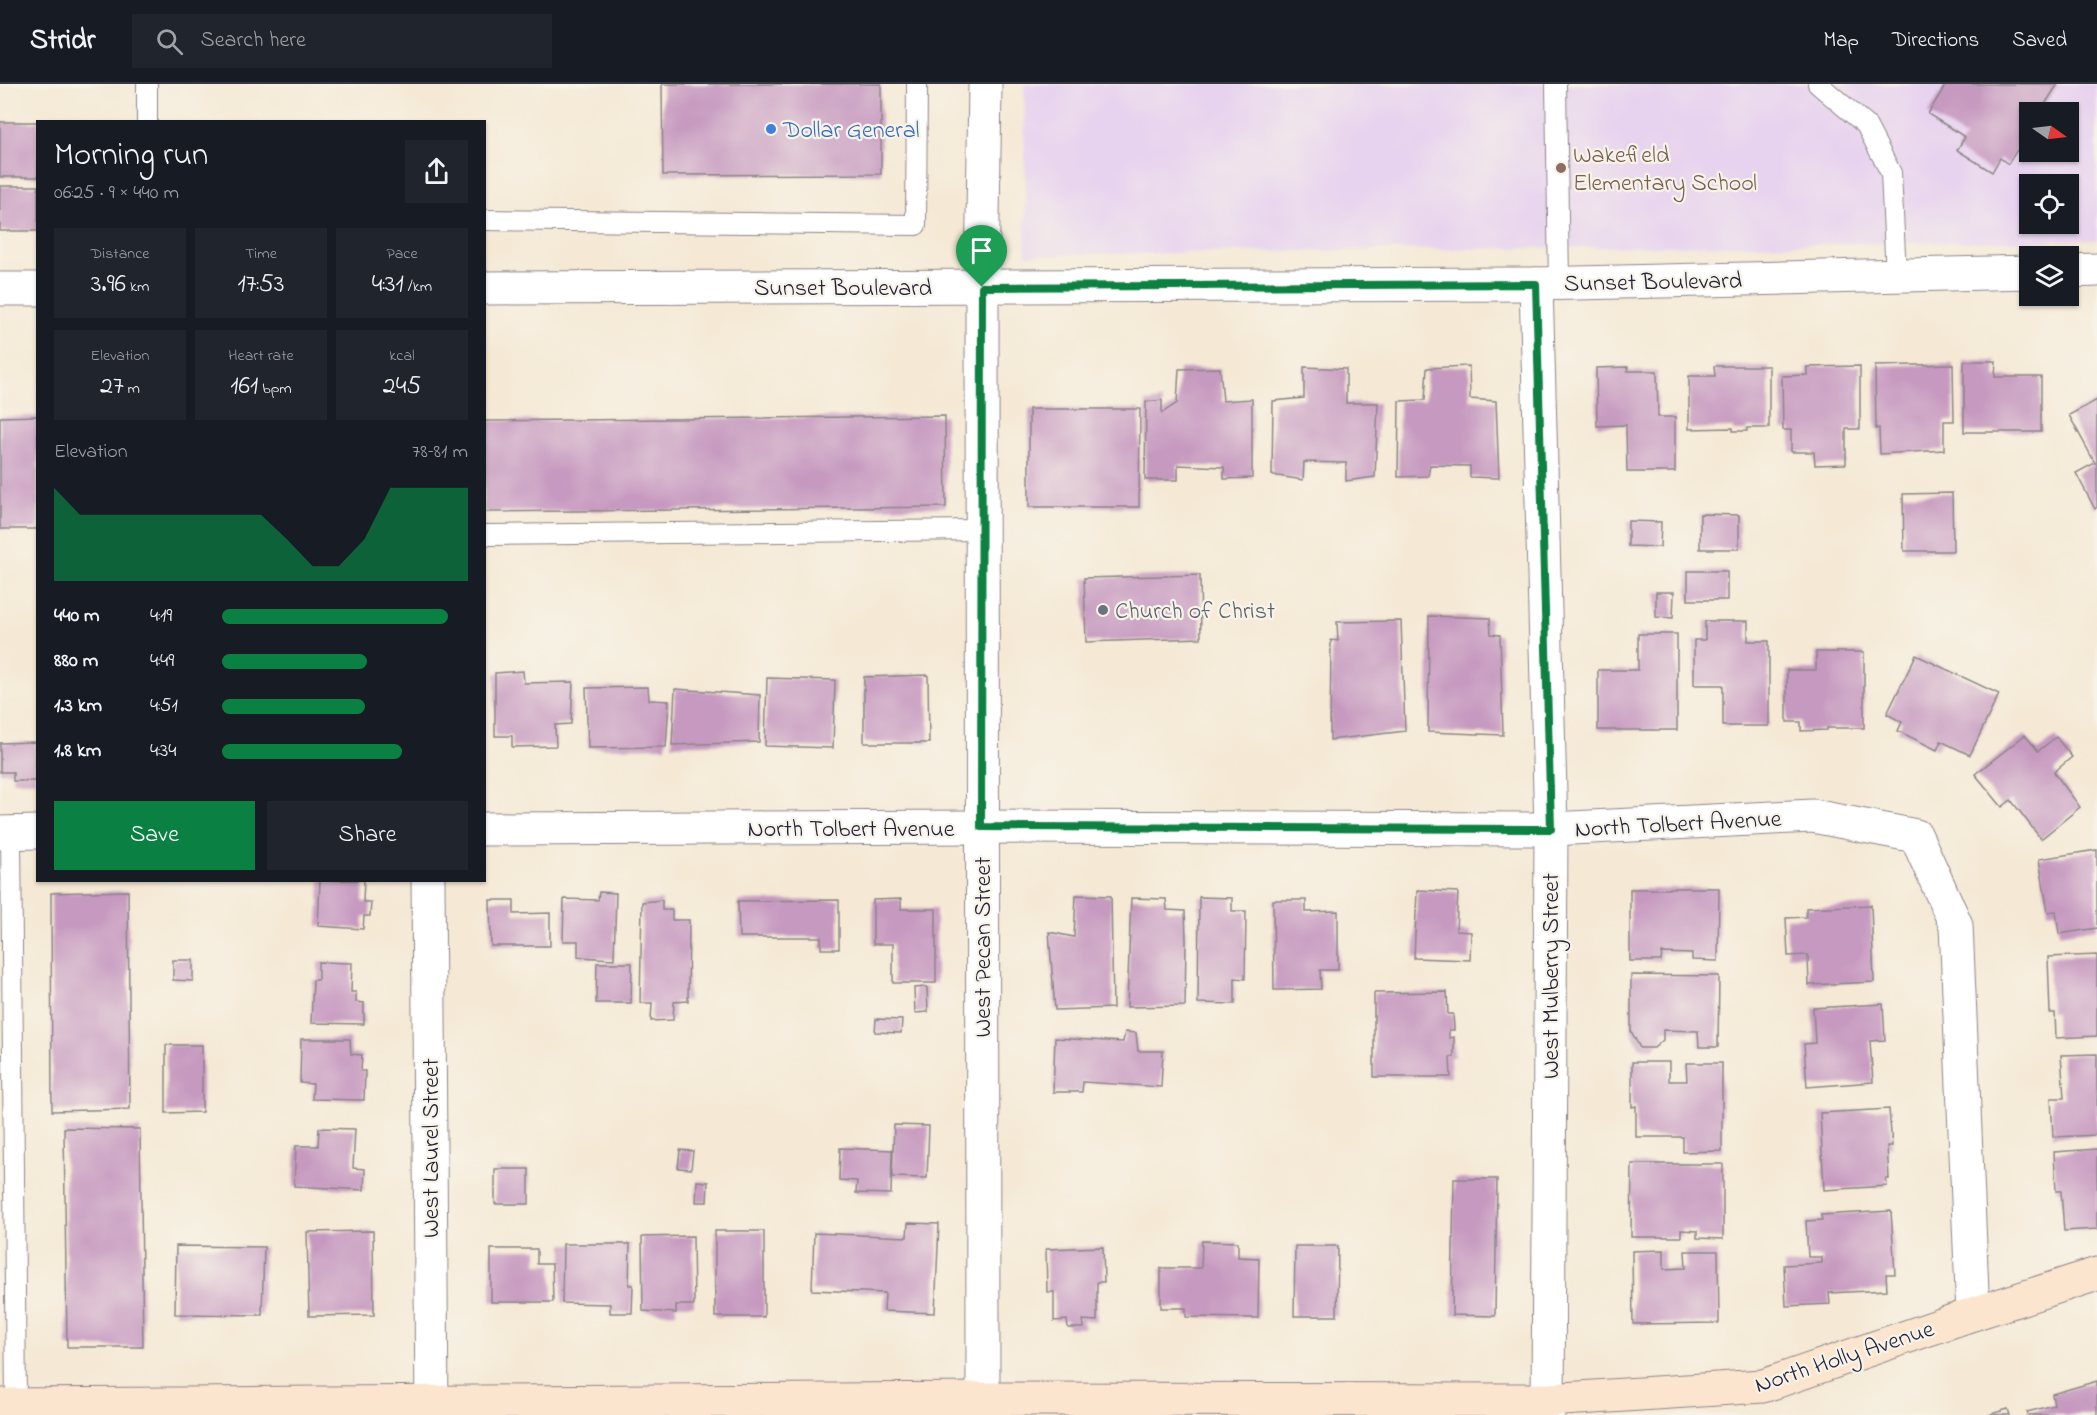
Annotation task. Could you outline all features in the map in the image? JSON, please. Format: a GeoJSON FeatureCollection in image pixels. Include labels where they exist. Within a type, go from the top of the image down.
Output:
{"type":"FeatureCollection","features":[{"type":"Feature","properties":{"kind":"street","name":"West Pecan Street"},"geometry":{"type":"LineString","coordinates":[[983,1407],[981,827],[982,287],[985,84]]}},
{"type":"Feature","properties":{"kind":"street"},"geometry":{"type":"LineString","coordinates":[[2079,270],[2097,270]]}},
{"type":"Feature","properties":{"kind":"street","name":"Sunset Boulevard"},"geometry":{"type":"LineString","coordinates":[[486,288],[1548,284],[2019,272]]}},
{"type":"Feature","properties":{"kind":"street","name":"West Mulberry Street"},"geometry":{"type":"LineString","coordinates":[[1548,284],[1551,829],[1548,1407]]}},
{"type":"Feature","properties":{"kind":"street"},"geometry":{"type":"LineString","coordinates":[[0,289],[36,289]]}},
{"type":"Feature","properties":{"kind":"street","name":"North Tolbert Avenue"},"geometry":{"type":"LineString","coordinates":[[486,829],[981,827],[1551,829],[1813,816],[1916,837],[1956,924],[1973,1314]]}},
{"type":"Feature","properties":{"kind":"street","name":"West Laurel Street"},"geometry":{"type":"LineString","coordinates":[[428,882],[432,1409]]}},
{"type":"Feature","properties":{"kind":"street","name":"North Holly Avenue"},"geometry":{"type":"LineString","coordinates":[[8,1405],[432,1409],[1548,1407],[1763,1386],[2097,1274]]}},
{"type":"Feature","properties":{"kind":"lane"},"geometry":{"type":"LineString","coordinates":[[147,84],[147,120]]}},
{"type":"Feature","properties":{"kind":"lane"},"geometry":{"type":"LineString","coordinates":[[486,220],[916,225],[917,84]]}},
{"type":"Feature","properties":{"kind":"lane"},"geometry":{"type":"LineString","coordinates":[[1548,284],[1556,84]]}},
{"type":"Feature","properties":{"kind":"lane"},"geometry":{"type":"LineString","coordinates":[[1818,84],[1866,126],[1891,173],[1896,275]]}},
{"type":"Feature","properties":{"kind":"lane"},"geometry":{"type":"LineString","coordinates":[[486,535],[982,530]]}},
{"type":"Feature","properties":{"kind":"lane"},"geometry":{"type":"LineString","coordinates":[[8,1405],[16,833]]}},
{"type":"Feature","properties":{"kind":"shaded area","name":"Wakefield Elementary School"},"geometry":{"type":"Polygon","coordinates":[[[1024,84],[2097,84],[2097,240],[1026,255],[1024,84]]]}},
{"type":"Feature","properties":{"kind":"building","name":"Dollar General"},"geometry":{"type":"Polygon","coordinates":[[[662,84],[881,84],[881,174],[663,175],[662,84]]]}},
{"type":"Feature","properties":{"kind":"building"},"geometry":{"type":"Polygon","coordinates":[[[1946,84],[2058,84],[2046,102],[2019,102],[2019,147],[2008,164],[2000,158],[1992,172],[1957,150],[1965,137],[1928,114],[1946,84]]]}},
{"type":"Feature","properties":{"kind":"building"},"geometry":{"type":"Polygon","coordinates":[[[0,122],[36,122],[36,177],[0,177],[0,122]]]}},
{"type":"Feature","properties":{"kind":"building"},"geometry":{"type":"Polygon","coordinates":[[[0,186],[36,186],[36,231],[0,231],[0,186]]]}},
{"type":"Feature","properties":{"kind":"building"},"geometry":{"type":"Polygon","coordinates":[[[1964,361],[1996,361],[1995,377],[2041,377],[2041,432],[1964,432],[1964,361]]]}},
{"type":"Feature","properties":{"kind":"building"},"geometry":{"type":"Polygon","coordinates":[[[1953,364],[1954,421],[1944,421],[1944,450],[1880,454],[1879,428],[1876,429],[1875,366],[1953,364]]]}},
{"type":"Feature","properties":{"kind":"building"},"geometry":{"type":"Polygon","coordinates":[[[1469,366],[1470,399],[1496,401],[1499,478],[1470,477],[1470,466],[1430,465],[1428,476],[1398,477],[1399,401],[1425,400],[1427,368],[1469,366]]]}},
{"type":"Feature","properties":{"kind":"building"},"geometry":{"type":"Polygon","coordinates":[[[1714,366],[1769,366],[1769,428],[1747,428],[1747,431],[1733,431],[1733,428],[1689,429],[1689,376],[1715,376],[1714,366]]]}},
{"type":"Feature","properties":{"kind":"building"},"geometry":{"type":"Polygon","coordinates":[[[1860,366],[1860,429],[1846,429],[1846,464],[1815,465],[1814,452],[1791,452],[1791,430],[1783,430],[1782,376],[1807,375],[1807,367],[1860,366]]]}},
{"type":"Feature","properties":{"kind":"building"},"geometry":{"type":"Polygon","coordinates":[[[1304,367],[1346,369],[1346,403],[1378,403],[1375,477],[1346,481],[1346,463],[1304,462],[1303,480],[1272,475],[1273,401],[1304,398],[1304,367]]]}},
{"type":"Feature","properties":{"kind":"building"},"geometry":{"type":"Polygon","coordinates":[[[1628,367],[1628,371],[1657,371],[1658,417],[1675,417],[1675,472],[1627,472],[1626,425],[1597,426],[1596,368],[1628,367]]]}},
{"type":"Feature","properties":{"kind":"building"},"geometry":{"type":"Polygon","coordinates":[[[1220,368],[1223,401],[1252,399],[1252,478],[1224,479],[1224,467],[1178,465],[1178,480],[1145,480],[1146,402],[1162,400],[1162,413],[1177,403],[1179,369],[1220,368]]]}},
{"type":"Feature","properties":{"kind":"building"},"geometry":{"type":"Polygon","coordinates":[[[2097,400],[2097,507],[2095,509],[2076,473],[2095,463],[2069,415],[2097,400]]]}},
{"type":"Feature","properties":{"kind":"building"},"geometry":{"type":"Polygon","coordinates":[[[1029,409],[1140,409],[1139,507],[1029,507],[1029,409]]]}},
{"type":"Feature","properties":{"kind":"building"},"geometry":{"type":"Polygon","coordinates":[[[36,416],[36,529],[0,529],[0,417],[36,416]]]}},
{"type":"Feature","properties":{"kind":"building"},"geometry":{"type":"Polygon","coordinates":[[[945,416],[946,507],[486,512],[486,421],[945,416]]]}},
{"type":"Feature","properties":{"kind":"building"},"geometry":{"type":"Polygon","coordinates":[[[1952,493],[1953,551],[1904,551],[1903,494],[1952,493]]]}},
{"type":"Feature","properties":{"kind":"building"},"geometry":{"type":"Polygon","coordinates":[[[1700,514],[1739,515],[1739,549],[1700,549],[1700,514]]]}},
{"type":"Feature","properties":{"kind":"building"},"geometry":{"type":"Polygon","coordinates":[[[1628,521],[1661,522],[1660,547],[1628,546],[1628,521]]]}},
{"type":"Feature","properties":{"kind":"building"},"geometry":{"type":"Polygon","coordinates":[[[1688,571],[1727,571],[1727,600],[1688,600],[1688,571]]]}},
{"type":"Feature","properties":{"kind":"building"},"geometry":{"type":"Polygon","coordinates":[[[1200,575],[1201,638],[1086,642],[1084,578],[1200,575]]]}},
{"type":"Feature","properties":{"kind":"building"},"geometry":{"type":"Polygon","coordinates":[[[1656,592],[1674,592],[1673,618],[1656,617],[1656,592]]]}},
{"type":"Feature","properties":{"kind":"building"},"geometry":{"type":"Polygon","coordinates":[[[1429,616],[1490,618],[1491,634],[1500,635],[1503,735],[1428,732],[1429,616]]]}},
{"type":"Feature","properties":{"kind":"building"},"geometry":{"type":"Polygon","coordinates":[[[1401,621],[1405,731],[1330,740],[1331,640],[1338,641],[1337,622],[1401,621]]]}},
{"type":"Feature","properties":{"kind":"building"},"geometry":{"type":"Polygon","coordinates":[[[1705,621],[1748,621],[1748,641],[1769,641],[1769,726],[1723,726],[1723,685],[1694,685],[1694,640],[1705,640],[1705,621]]]}},
{"type":"Feature","properties":{"kind":"building"},"geometry":{"type":"Polygon","coordinates":[[[1638,634],[1677,634],[1677,730],[1598,730],[1598,670],[1638,670],[1638,634]]]}},
{"type":"Feature","properties":{"kind":"building"},"geometry":{"type":"Polygon","coordinates":[[[1816,652],[1864,652],[1864,728],[1801,731],[1801,722],[1787,722],[1787,670],[1816,670],[1816,652]]]}},
{"type":"Feature","properties":{"kind":"building"},"geometry":{"type":"Polygon","coordinates":[[[1916,655],[1999,694],[1970,755],[1941,741],[1937,750],[1898,731],[1902,722],[1887,714],[1916,655]]]}},
{"type":"Feature","properties":{"kind":"building"},"geometry":{"type":"Polygon","coordinates":[[[523,671],[524,683],[573,682],[571,724],[555,725],[556,746],[512,747],[512,736],[495,736],[495,673],[523,671]]]}},
{"type":"Feature","properties":{"kind":"building"},"geometry":{"type":"Polygon","coordinates":[[[928,675],[929,743],[864,743],[864,677],[928,675]]]}},
{"type":"Feature","properties":{"kind":"building"},"geometry":{"type":"Polygon","coordinates":[[[767,678],[835,680],[833,748],[765,746],[767,678]]]}},
{"type":"Feature","properties":{"kind":"building"},"geometry":{"type":"Polygon","coordinates":[[[648,687],[649,700],[669,701],[666,747],[588,748],[586,688],[648,687]]]}},
{"type":"Feature","properties":{"kind":"building"},"geometry":{"type":"Polygon","coordinates":[[[675,689],[760,695],[759,742],[672,745],[675,689]]]}},
{"type":"Feature","properties":{"kind":"building"},"geometry":{"type":"Polygon","coordinates":[[[2025,735],[2038,751],[2056,737],[2072,757],[2054,772],[2080,807],[2041,839],[2011,800],[2002,807],[1975,774],[2025,735]]]}},
{"type":"Feature","properties":{"kind":"building"},"geometry":{"type":"Polygon","coordinates":[[[35,742],[35,781],[13,781],[13,772],[0,772],[0,743],[35,742]]]}},
{"type":"Feature","properties":{"kind":"building"},"geometry":{"type":"Polygon","coordinates":[[[2097,850],[2097,928],[2059,934],[2056,911],[2048,912],[2039,859],[2097,850]]]}},
{"type":"Feature","properties":{"kind":"building"},"geometry":{"type":"Polygon","coordinates":[[[320,882],[364,882],[363,902],[371,902],[370,916],[364,916],[363,929],[318,926],[320,882]]]}},
{"type":"Feature","properties":{"kind":"building"},"geometry":{"type":"Polygon","coordinates":[[[1719,888],[1718,961],[1692,960],[1692,954],[1662,953],[1661,961],[1630,961],[1630,889],[1719,888]]]}},
{"type":"Feature","properties":{"kind":"building"},"geometry":{"type":"Polygon","coordinates":[[[1417,890],[1458,892],[1456,931],[1471,932],[1470,960],[1414,958],[1417,890]]]}},
{"type":"Feature","properties":{"kind":"building"},"geometry":{"type":"Polygon","coordinates":[[[128,891],[130,1109],[52,1111],[51,893],[128,891]]]}},
{"type":"Feature","properties":{"kind":"building"},"geometry":{"type":"Polygon","coordinates":[[[599,892],[616,893],[614,959],[578,957],[578,941],[563,941],[564,899],[598,900],[599,892]]]}},
{"type":"Feature","properties":{"kind":"building"},"geometry":{"type":"Polygon","coordinates":[[[1076,895],[1111,896],[1113,1008],[1055,1010],[1049,932],[1074,937],[1076,895]]]}},
{"type":"Feature","properties":{"kind":"building"},"geometry":{"type":"Polygon","coordinates":[[[1199,897],[1232,898],[1232,911],[1246,911],[1245,979],[1235,978],[1235,1004],[1198,1003],[1199,897]]]}},
{"type":"Feature","properties":{"kind":"building"},"geometry":{"type":"Polygon","coordinates":[[[1131,898],[1166,899],[1167,910],[1185,911],[1185,1006],[1127,1007],[1131,898]]]}},
{"type":"Feature","properties":{"kind":"building"},"geometry":{"type":"Polygon","coordinates":[[[901,899],[901,909],[936,909],[936,983],[893,983],[893,944],[873,944],[873,900],[901,899]]]}},
{"type":"Feature","properties":{"kind":"building"},"geometry":{"type":"Polygon","coordinates":[[[490,900],[514,900],[514,914],[550,913],[550,946],[491,946],[490,900]]]}},
{"type":"Feature","properties":{"kind":"building"},"geometry":{"type":"Polygon","coordinates":[[[662,900],[662,910],[672,910],[672,920],[689,920],[688,1001],[674,1002],[673,1020],[651,1021],[652,1003],[640,1003],[642,902],[662,900]]]}},
{"type":"Feature","properties":{"kind":"building"},"geometry":{"type":"Polygon","coordinates":[[[839,900],[839,949],[821,949],[821,937],[739,937],[738,901],[839,900]]]}},
{"type":"Feature","properties":{"kind":"building"},"geometry":{"type":"Polygon","coordinates":[[[1273,900],[1306,900],[1306,912],[1338,911],[1338,970],[1320,970],[1321,989],[1274,990],[1273,900]]]}},
{"type":"Feature","properties":{"kind":"building"},"geometry":{"type":"Polygon","coordinates":[[[1871,905],[1874,982],[1809,985],[1808,955],[1788,956],[1786,918],[1806,917],[1806,908],[1871,905]]]}},
{"type":"Feature","properties":{"kind":"building"},"geometry":{"type":"Polygon","coordinates":[[[2097,955],[2097,1036],[2056,1038],[2055,1013],[2050,1013],[2048,957],[2097,955]]]}},
{"type":"Feature","properties":{"kind":"building"},"geometry":{"type":"Polygon","coordinates":[[[173,960],[193,960],[193,981],[173,980],[173,960]]]}},
{"type":"Feature","properties":{"kind":"building"},"geometry":{"type":"Polygon","coordinates":[[[318,962],[352,963],[351,992],[356,992],[356,1002],[364,1003],[364,1024],[311,1023],[313,980],[318,980],[318,962]]]}},
{"type":"Feature","properties":{"kind":"building"},"geometry":{"type":"Polygon","coordinates":[[[597,963],[632,963],[631,1003],[596,1003],[597,963]]]}},
{"type":"Feature","properties":{"kind":"building"},"geometry":{"type":"Polygon","coordinates":[[[1631,975],[1719,976],[1718,1047],[1699,1047],[1698,1031],[1663,1030],[1663,1040],[1654,1048],[1640,1048],[1631,1031],[1631,975]]]}},
{"type":"Feature","properties":{"kind":"building"},"geometry":{"type":"Polygon","coordinates":[[[927,987],[928,1012],[915,1013],[914,988],[927,987]]]}},
{"type":"Feature","properties":{"kind":"building"},"geometry":{"type":"Polygon","coordinates":[[[1447,992],[1448,1014],[1453,1014],[1454,1030],[1449,1030],[1449,1038],[1454,1037],[1454,1057],[1450,1057],[1451,1077],[1374,1077],[1374,993],[1447,992]]]}},
{"type":"Feature","properties":{"kind":"building"},"geometry":{"type":"Polygon","coordinates":[[[1883,1004],[1885,1040],[1870,1041],[1873,1082],[1807,1087],[1804,1044],[1815,1043],[1813,1008],[1883,1004]]]}},
{"type":"Feature","properties":{"kind":"building"},"geometry":{"type":"Polygon","coordinates":[[[876,1019],[902,1020],[901,1033],[875,1032],[876,1019]]]}},
{"type":"Feature","properties":{"kind":"building"},"geometry":{"type":"Polygon","coordinates":[[[1125,1032],[1136,1033],[1138,1051],[1163,1051],[1161,1087],[1083,1082],[1082,1092],[1053,1092],[1055,1038],[1123,1042],[1125,1032]]]}},
{"type":"Feature","properties":{"kind":"building"},"geometry":{"type":"Polygon","coordinates":[[[301,1039],[350,1039],[351,1054],[362,1055],[361,1071],[365,1071],[364,1100],[312,1099],[313,1084],[300,1083],[301,1039]]]}},
{"type":"Feature","properties":{"kind":"building"},"geometry":{"type":"Polygon","coordinates":[[[166,1045],[202,1045],[202,1112],[166,1113],[166,1045]]]}},
{"type":"Feature","properties":{"kind":"building"},"geometry":{"type":"Polygon","coordinates":[[[2097,1054],[2097,1135],[2053,1137],[2051,1098],[2064,1098],[2061,1055],[2097,1054]]]}},
{"type":"Feature","properties":{"kind":"building"},"geometry":{"type":"Polygon","coordinates":[[[1632,1062],[1669,1062],[1669,1081],[1687,1081],[1686,1063],[1722,1063],[1722,1151],[1683,1152],[1683,1137],[1636,1137],[1636,1106],[1632,1107],[1632,1062]]]}},
{"type":"Feature","properties":{"kind":"building"},"geometry":{"type":"Polygon","coordinates":[[[1889,1109],[1892,1146],[1887,1146],[1889,1179],[1886,1179],[1887,1186],[1824,1190],[1820,1113],[1889,1109]]]}},
{"type":"Feature","properties":{"kind":"building"},"geometry":{"type":"Polygon","coordinates":[[[894,1125],[929,1126],[927,1178],[892,1177],[894,1125]]]}},
{"type":"Feature","properties":{"kind":"building"},"geometry":{"type":"Polygon","coordinates":[[[64,1128],[140,1129],[143,1347],[67,1347],[64,1128]]]}},
{"type":"Feature","properties":{"kind":"building"},"geometry":{"type":"Polygon","coordinates":[[[319,1128],[355,1129],[353,1168],[365,1169],[364,1190],[294,1186],[296,1146],[318,1146],[319,1128]]]}},
{"type":"Feature","properties":{"kind":"building"},"geometry":{"type":"Polygon","coordinates":[[[840,1148],[892,1150],[891,1194],[856,1193],[857,1181],[839,1180],[840,1148]]]}},
{"type":"Feature","properties":{"kind":"building"},"geometry":{"type":"Polygon","coordinates":[[[2097,1149],[2097,1229],[2064,1231],[2061,1191],[2056,1191],[2054,1152],[2097,1149]]]}},
{"type":"Feature","properties":{"kind":"building"},"geometry":{"type":"Polygon","coordinates":[[[680,1150],[693,1151],[691,1169],[678,1168],[680,1150]]]}},
{"type":"Feature","properties":{"kind":"building"},"geometry":{"type":"Polygon","coordinates":[[[1632,1164],[1723,1164],[1723,1239],[1697,1238],[1697,1231],[1681,1230],[1681,1237],[1631,1237],[1632,1164]]]}},
{"type":"Feature","properties":{"kind":"building"},"geometry":{"type":"Polygon","coordinates":[[[495,1169],[529,1169],[529,1204],[495,1204],[495,1169]]]}},
{"type":"Feature","properties":{"kind":"building"},"geometry":{"type":"Polygon","coordinates":[[[1454,1179],[1497,1179],[1495,1316],[1452,1315],[1454,1179]]]}},
{"type":"Feature","properties":{"kind":"building"},"geometry":{"type":"Polygon","coordinates":[[[697,1181],[708,1182],[707,1202],[696,1202],[697,1181]]]}},
{"type":"Feature","properties":{"kind":"building"},"geometry":{"type":"Polygon","coordinates":[[[1891,1211],[1895,1274],[1886,1274],[1887,1290],[1829,1293],[1830,1304],[1786,1306],[1784,1265],[1822,1263],[1822,1257],[1808,1257],[1806,1221],[1822,1220],[1821,1215],[1891,1211]]]}},
{"type":"Feature","properties":{"kind":"building"},"geometry":{"type":"Polygon","coordinates":[[[908,1223],[939,1224],[935,1313],[884,1311],[885,1293],[812,1290],[814,1233],[907,1237],[908,1223]]]}},
{"type":"Feature","properties":{"kind":"building"},"geometry":{"type":"Polygon","coordinates":[[[373,1231],[374,1315],[309,1316],[307,1232],[373,1231]]]}},
{"type":"Feature","properties":{"kind":"building"},"geometry":{"type":"Polygon","coordinates":[[[715,1231],[764,1231],[764,1317],[715,1317],[715,1231]]]}},
{"type":"Feature","properties":{"kind":"building"},"geometry":{"type":"Polygon","coordinates":[[[693,1236],[694,1305],[676,1305],[676,1313],[643,1311],[642,1237],[693,1236]]]}},
{"type":"Feature","properties":{"kind":"building"},"geometry":{"type":"Polygon","coordinates":[[[1202,1241],[1238,1242],[1238,1257],[1259,1258],[1258,1318],[1186,1317],[1186,1308],[1161,1308],[1161,1268],[1201,1268],[1202,1241]]]}},
{"type":"Feature","properties":{"kind":"building"},"geometry":{"type":"Polygon","coordinates":[[[563,1244],[630,1244],[629,1285],[633,1285],[632,1313],[610,1313],[610,1304],[562,1303],[563,1244]]]}},
{"type":"Feature","properties":{"kind":"building"},"geometry":{"type":"Polygon","coordinates":[[[176,1246],[264,1247],[262,1315],[175,1314],[176,1246]]]}},
{"type":"Feature","properties":{"kind":"building"},"geometry":{"type":"Polygon","coordinates":[[[1295,1246],[1338,1246],[1337,1316],[1294,1316],[1295,1246]]]}},
{"type":"Feature","properties":{"kind":"building"},"geometry":{"type":"Polygon","coordinates":[[[1103,1247],[1104,1282],[1097,1282],[1097,1321],[1083,1320],[1084,1328],[1068,1328],[1067,1320],[1054,1321],[1054,1292],[1047,1292],[1046,1249],[1103,1247]]]}},
{"type":"Feature","properties":{"kind":"building"},"geometry":{"type":"Polygon","coordinates":[[[491,1249],[537,1249],[537,1264],[552,1264],[553,1302],[491,1302],[491,1249]]]}},
{"type":"Feature","properties":{"kind":"building"},"geometry":{"type":"Polygon","coordinates":[[[1664,1250],[1664,1269],[1686,1268],[1685,1251],[1718,1251],[1719,1323],[1633,1324],[1632,1251],[1664,1250]]]}},
{"type":"Feature","properties":{"kind":"building"},"geometry":{"type":"Polygon","coordinates":[[[2097,1381],[2097,1415],[2028,1415],[2027,1412],[2054,1405],[2052,1394],[2097,1381]]]}},
{"type":"Feature","properties":{"kind":"building"},"geometry":{"type":"Polygon","coordinates":[[[2008,1409],[2010,1415],[1991,1415],[1991,1414],[2008,1409]]]}},
{"type":"Feature","properties":{"kind":"place","name":"Dollar General"},"geometry":{"type":"Point","coordinates":[771,129]}},
{"type":"Feature","properties":{"kind":"place","name":"Wakefield Elementary School"},"geometry":{"type":"Point","coordinates":[1561,168]}},
{"type":"Feature","properties":{"kind":"place","name":"Church of Christ"},"geometry":{"type":"Point","coordinates":[1103,610]}},
{"type":"Feature","properties":{"kind":"route"},"geometry":{"type":"LineString","coordinates":[[1536,284],[1551,829],[981,827],[982,287],[1536,284]]}}]}
